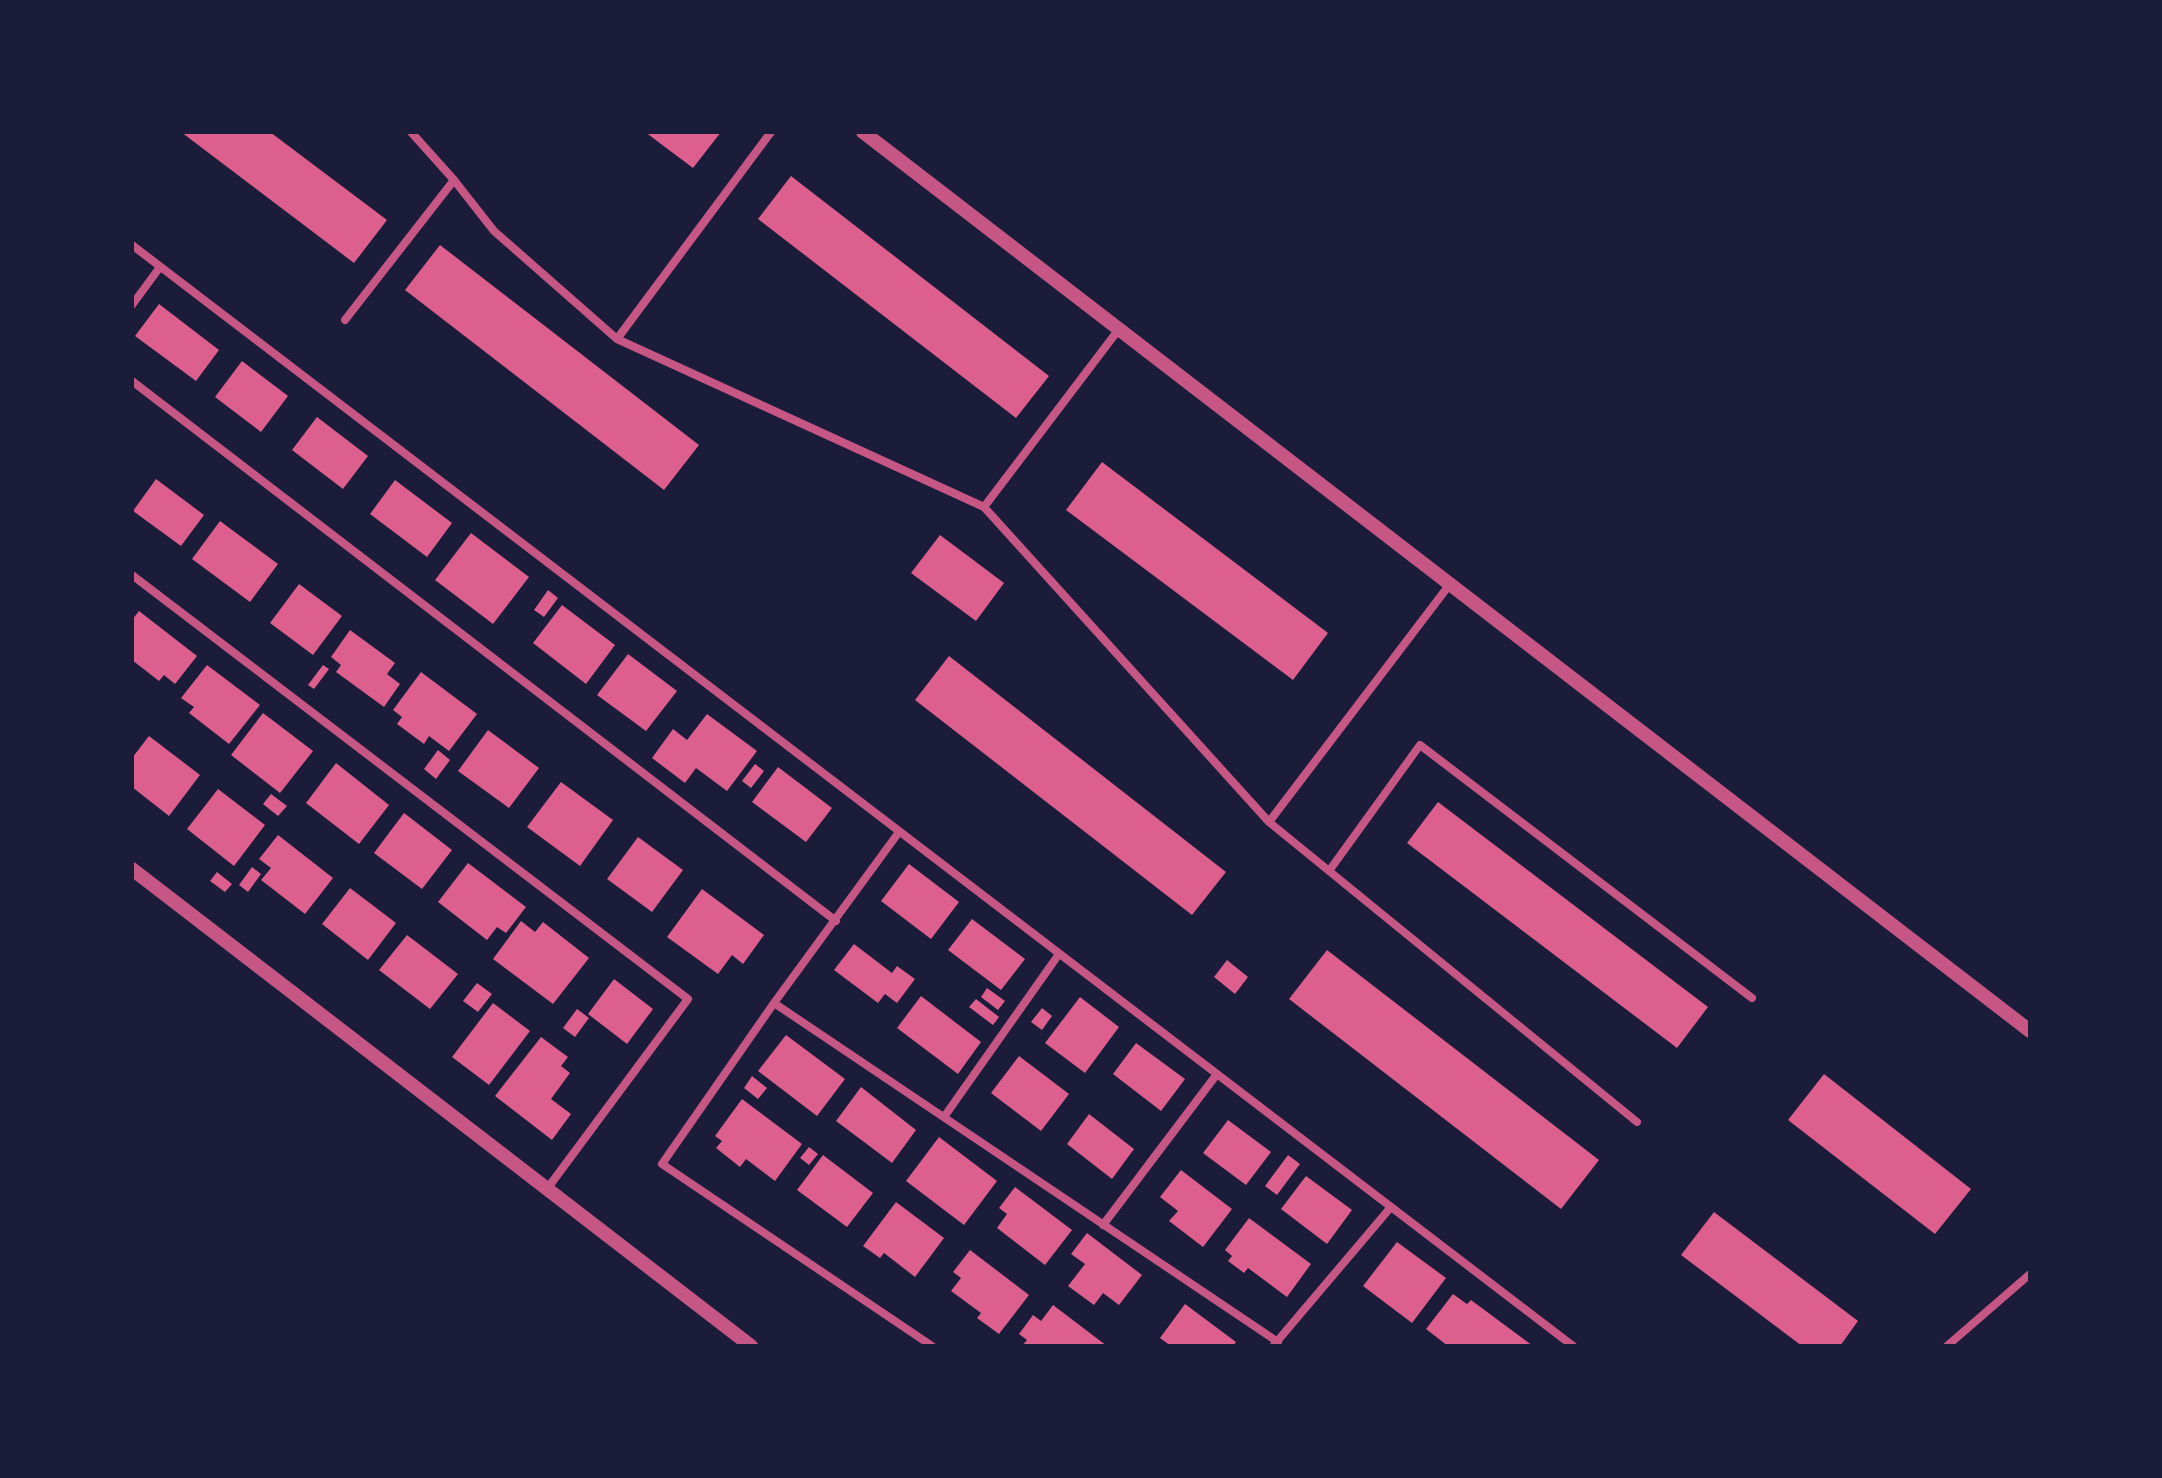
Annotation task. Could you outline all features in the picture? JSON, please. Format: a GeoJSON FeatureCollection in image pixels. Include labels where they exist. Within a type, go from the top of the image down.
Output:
{"type":"FeatureCollection","features":[{"type":"Feature","properties":{"kind":"street"},"geometry":{"type":"LineString","coordinates":[[411,132],[494,231],[617,339],[984,507],[1269,822],[1637,1122]]}},
{"type":"Feature","properties":{"kind":"street"},"geometry":{"type":"LineString","coordinates":[[617,339],[771,132]]}},
{"type":"Feature","properties":{"kind":"street"},"geometry":{"type":"LineString","coordinates":[[863,132],[2030,1031]]}},
{"type":"Feature","properties":{"kind":"street"},"geometry":{"type":"LineString","coordinates":[[345,320],[454,180]]}},
{"type":"Feature","properties":{"kind":"street"},"geometry":{"type":"LineString","coordinates":[[132,245],[1573,1346]]}},
{"type":"Feature","properties":{"kind":"street"},"geometry":{"type":"LineString","coordinates":[[132,305],[160,267]]}},
{"type":"Feature","properties":{"kind":"street"},"geometry":{"type":"LineString","coordinates":[[984,507],[1119,329]]}},
{"type":"Feature","properties":{"kind":"street"},"geometry":{"type":"LineString","coordinates":[[132,381],[836,921]]}},
{"type":"Feature","properties":{"kind":"street"},"geometry":{"type":"LineString","coordinates":[[132,575],[688,999],[547,1189]]}},
{"type":"Feature","properties":{"kind":"street"},"geometry":{"type":"LineString","coordinates":[[1269,822],[1450,584]]}},
{"type":"Feature","properties":{"kind":"street"},"geometry":{"type":"LineString","coordinates":[[1329,871],[1420,745],[1752,998]]}},
{"type":"Feature","properties":{"kind":"street"},"geometry":{"type":"LineString","coordinates":[[899,832],[662,1164],[932,1346]]}},
{"type":"Feature","properties":{"kind":"street"},"geometry":{"type":"LineString","coordinates":[[132,869],[751,1346]]}},
{"type":"Feature","properties":{"kind":"street"},"geometry":{"type":"LineString","coordinates":[[944,1117],[1059,954]]}},
{"type":"Feature","properties":{"kind":"street"},"geometry":{"type":"LineString","coordinates":[[774,1003],[1276,1344],[1391,1207]]}},
{"type":"Feature","properties":{"kind":"street"},"geometry":{"type":"LineString","coordinates":[[1103,1225],[1217,1074]]}},
{"type":"Feature","properties":{"kind":"street"},"geometry":{"type":"LineString","coordinates":[[1947,1346],[2030,1274]]}},
{"type":"Feature","properties":{"kind":"building"},"geometry":{"type":"Polygon","coordinates":[[[181,132],[270,132],[387,220],[354,263],[181,132]]]}},
{"type":"Feature","properties":{"kind":"building"},"geometry":{"type":"Polygon","coordinates":[[[645,132],[721,132],[693,168],[645,132]]]}},
{"type":"Feature","properties":{"kind":"building"},"geometry":{"type":"Polygon","coordinates":[[[791,176],[1049,376],[1016,418],[758,219],[791,176]]]}},
{"type":"Feature","properties":{"kind":"building"},"geometry":{"type":"Polygon","coordinates":[[[440,245],[699,445],[664,490],[405,290],[440,245]]]}},
{"type":"Feature","properties":{"kind":"building"},"geometry":{"type":"Polygon","coordinates":[[[159,304],[219,350],[196,381],[135,336],[159,304]]]}},
{"type":"Feature","properties":{"kind":"building"},"geometry":{"type":"Polygon","coordinates":[[[242,361],[288,396],[261,432],[215,397],[242,361]]]}},
{"type":"Feature","properties":{"kind":"building"},"geometry":{"type":"Polygon","coordinates":[[[317,417],[368,456],[343,489],[292,450],[317,417]]]}},
{"type":"Feature","properties":{"kind":"building"},"geometry":{"type":"Polygon","coordinates":[[[1102,462],[1328,633],[1293,680],[1066,510],[1102,462]]]}},
{"type":"Feature","properties":{"kind":"building"},"geometry":{"type":"Polygon","coordinates":[[[156,479],[204,515],[181,546],[133,511],[156,479]]]}},
{"type":"Feature","properties":{"kind":"building"},"geometry":{"type":"Polygon","coordinates":[[[395,480],[452,523],[427,557],[370,514],[395,480]]]}},
{"type":"Feature","properties":{"kind":"building"},"geometry":{"type":"Polygon","coordinates":[[[220,521],[278,564],[250,602],[192,559],[220,521]]]}},
{"type":"Feature","properties":{"kind":"building"},"geometry":{"type":"Polygon","coordinates":[[[471,533],[529,577],[493,624],[435,580],[471,533]]]}},
{"type":"Feature","properties":{"kind":"building"},"geometry":{"type":"Polygon","coordinates":[[[940,535],[1004,583],[976,621],[911,573],[940,535]]]}},
{"type":"Feature","properties":{"kind":"building"},"geometry":{"type":"Polygon","coordinates":[[[299,584],[342,616],[313,655],[270,623],[299,584]]]}},
{"type":"Feature","properties":{"kind":"building"},"geometry":{"type":"Polygon","coordinates":[[[548,590],[558,598],[544,617],[534,610],[548,590]]]}},
{"type":"Feature","properties":{"kind":"building"},"geometry":{"type":"Polygon","coordinates":[[[562,605],[615,645],[586,684],[533,643],[562,605]]]}},
{"type":"Feature","properties":{"kind":"building"},"geometry":{"type":"Polygon","coordinates":[[[139,611],[197,656],[175,684],[164,675],[159,681],[132,660],[132,620],[139,611]]]}},
{"type":"Feature","properties":{"kind":"building"},"geometry":{"type":"Polygon","coordinates":[[[350,630],[395,663],[387,674],[400,684],[384,707],[336,672],[341,665],[331,657],[350,630]]]}},
{"type":"Feature","properties":{"kind":"building"},"geometry":{"type":"Polygon","coordinates":[[[628,654],[677,691],[646,731],[597,695],[628,654]]]}},
{"type":"Feature","properties":{"kind":"building"},"geometry":{"type":"Polygon","coordinates":[[[949,656],[1226,872],[1192,915],[915,700],[949,656]]]}},
{"type":"Feature","properties":{"kind":"building"},"geometry":{"type":"Polygon","coordinates":[[[207,665],[260,705],[229,744],[189,713],[194,707],[181,698],[207,665]]]}},
{"type":"Feature","properties":{"kind":"building"},"geometry":{"type":"Polygon","coordinates":[[[323,665],[329,669],[314,689],[308,685],[323,665]]]}},
{"type":"Feature","properties":{"kind":"building"},"geometry":{"type":"Polygon","coordinates":[[[421,672],[477,714],[449,751],[429,736],[424,744],[397,724],[402,717],[393,710],[421,672]]]}},
{"type":"Feature","properties":{"kind":"building"},"geometry":{"type":"Polygon","coordinates":[[[263,713],[313,751],[280,793],[231,755],[263,713]]]}},
{"type":"Feature","properties":{"kind":"building"},"geometry":{"type":"Polygon","coordinates":[[[707,714],[757,751],[727,791],[696,768],[685,783],[652,758],[673,729],[687,740],[707,714]]]}},
{"type":"Feature","properties":{"kind":"building"},"geometry":{"type":"Polygon","coordinates":[[[488,730],[539,768],[509,808],[458,771],[488,730]]]}},
{"type":"Feature","properties":{"kind":"building"},"geometry":{"type":"Polygon","coordinates":[[[149,736],[200,775],[169,816],[132,787],[132,758],[149,736]]]}},
{"type":"Feature","properties":{"kind":"building"},"geometry":{"type":"Polygon","coordinates":[[[438,750],[450,760],[436,779],[424,769],[438,750]]]}},
{"type":"Feature","properties":{"kind":"building"},"geometry":{"type":"Polygon","coordinates":[[[336,763],[389,805],[359,844],[306,803],[336,763]]]}},
{"type":"Feature","properties":{"kind":"building"},"geometry":{"type":"Polygon","coordinates":[[[755,764],[764,771],[751,788],[742,781],[755,764]]]}},
{"type":"Feature","properties":{"kind":"building"},"geometry":{"type":"Polygon","coordinates":[[[778,767],[832,808],[806,842],[752,802],[778,767]]]}},
{"type":"Feature","properties":{"kind":"building"},"geometry":{"type":"Polygon","coordinates":[[[561,782],[613,820],[580,866],[527,827],[561,782]]]}},
{"type":"Feature","properties":{"kind":"building"},"geometry":{"type":"Polygon","coordinates":[[[218,789],[265,825],[234,866],[187,829],[218,789]]]}},
{"type":"Feature","properties":{"kind":"building"},"geometry":{"type":"Polygon","coordinates":[[[271,794],[287,806],[278,816],[263,804],[271,794]]]}},
{"type":"Feature","properties":{"kind":"building"},"geometry":{"type":"Polygon","coordinates":[[[1438,802],[1708,1007],[1677,1048],[1407,843],[1438,802]]]}},
{"type":"Feature","properties":{"kind":"building"},"geometry":{"type":"Polygon","coordinates":[[[404,813],[452,850],[422,889],[374,853],[404,813]]]}},
{"type":"Feature","properties":{"kind":"building"},"geometry":{"type":"Polygon","coordinates":[[[278,835],[333,878],[305,914],[261,880],[271,868],[259,859],[278,835]]]}},
{"type":"Feature","properties":{"kind":"building"},"geometry":{"type":"Polygon","coordinates":[[[638,837],[683,870],[652,912],[607,879],[638,837]]]}},
{"type":"Feature","properties":{"kind":"building"},"geometry":{"type":"Polygon","coordinates":[[[468,863],[526,907],[506,933],[497,927],[487,940],[438,902],[468,863]]]}},
{"type":"Feature","properties":{"kind":"building"},"geometry":{"type":"Polygon","coordinates":[[[909,864],[959,902],[931,939],[881,901],[909,864]]]}},
{"type":"Feature","properties":{"kind":"building"},"geometry":{"type":"Polygon","coordinates":[[[252,867],[261,874],[248,892],[239,885],[252,867]]]}},
{"type":"Feature","properties":{"kind":"building"},"geometry":{"type":"Polygon","coordinates":[[[217,872],[232,884],[225,892],[210,881],[217,872]]]}},
{"type":"Feature","properties":{"kind":"building"},"geometry":{"type":"Polygon","coordinates":[[[350,888],[396,923],[368,960],[322,924],[350,888]]]}},
{"type":"Feature","properties":{"kind":"building"},"geometry":{"type":"Polygon","coordinates":[[[702,889],[764,935],[743,964],[732,955],[718,974],[667,937],[702,889]]]}},
{"type":"Feature","properties":{"kind":"building"},"geometry":{"type":"Polygon","coordinates":[[[972,919],[1025,959],[1001,990],[948,950],[972,919]]]}},
{"type":"Feature","properties":{"kind":"building"},"geometry":{"type":"Polygon","coordinates":[[[521,921],[535,932],[543,922],[589,958],[553,1004],[493,959],[521,921]]]}},
{"type":"Feature","properties":{"kind":"building"},"geometry":{"type":"Polygon","coordinates":[[[407,935],[458,974],[430,1009],[379,970],[407,935]]]}},
{"type":"Feature","properties":{"kind":"building"},"geometry":{"type":"Polygon","coordinates":[[[854,944],[892,973],[897,966],[915,979],[897,1003],[885,994],[878,1003],[834,970],[854,944]]]}},
{"type":"Feature","properties":{"kind":"building"},"geometry":{"type":"Polygon","coordinates":[[[1327,950],[1599,1160],[1561,1209],[1289,999],[1327,950]]]}},
{"type":"Feature","properties":{"kind":"building"},"geometry":{"type":"Polygon","coordinates":[[[1227,960],[1248,977],[1235,994],[1214,977],[1227,960]]]}},
{"type":"Feature","properties":{"kind":"building"},"geometry":{"type":"Polygon","coordinates":[[[614,979],[653,1009],[627,1044],[588,1014],[614,979]]]}},
{"type":"Feature","properties":{"kind":"building"},"geometry":{"type":"Polygon","coordinates":[[[477,983],[492,994],[478,1012],[463,1001],[477,983]]]}},
{"type":"Feature","properties":{"kind":"building"},"geometry":{"type":"Polygon","coordinates":[[[987,988],[1005,1001],[998,1010],[981,997],[987,988]]]}},
{"type":"Feature","properties":{"kind":"building"},"geometry":{"type":"Polygon","coordinates":[[[921,996],[981,1042],[958,1074],[897,1028],[921,996]]]}},
{"type":"Feature","properties":{"kind":"building"},"geometry":{"type":"Polygon","coordinates":[[[1080,997],[1119,1027],[1085,1073],[1045,1043],[1080,997]]]}},
{"type":"Feature","properties":{"kind":"building"},"geometry":{"type":"Polygon","coordinates":[[[976,999],[999,1017],[993,1025],[969,1007],[976,999]]]}},
{"type":"Feature","properties":{"kind":"building"},"geometry":{"type":"Polygon","coordinates":[[[493,1003],[530,1031],[489,1085],[452,1057],[493,1003]]]}},
{"type":"Feature","properties":{"kind":"building"},"geometry":{"type":"Polygon","coordinates":[[[1042,1008],[1052,1016],[1042,1030],[1031,1022],[1042,1008]]]}},
{"type":"Feature","properties":{"kind":"building"},"geometry":{"type":"Polygon","coordinates":[[[577,1009],[589,1018],[575,1037],[563,1028],[577,1009]]]}},
{"type":"Feature","properties":{"kind":"building"},"geometry":{"type":"Polygon","coordinates":[[[786,1035],[845,1079],[817,1116],[758,1071],[786,1035]]]}},
{"type":"Feature","properties":{"kind":"building"},"geometry":{"type":"Polygon","coordinates":[[[541,1037],[568,1057],[561,1066],[570,1073],[551,1099],[571,1114],[552,1140],[495,1096],[541,1037]]]}},
{"type":"Feature","properties":{"kind":"building"},"geometry":{"type":"Polygon","coordinates":[[[1136,1043],[1185,1079],[1161,1111],[1113,1074],[1136,1043]]]}},
{"type":"Feature","properties":{"kind":"building"},"geometry":{"type":"Polygon","coordinates":[[[1019,1056],[1069,1094],[1041,1131],[991,1093],[1019,1056]]]}},
{"type":"Feature","properties":{"kind":"building"},"geometry":{"type":"Polygon","coordinates":[[[1824,1074],[1971,1189],[1935,1234],[1788,1120],[1824,1074]]]}},
{"type":"Feature","properties":{"kind":"building"},"geometry":{"type":"Polygon","coordinates":[[[752,1076],[767,1088],[758,1099],[744,1088],[752,1076]]]}},
{"type":"Feature","properties":{"kind":"building"},"geometry":{"type":"Polygon","coordinates":[[[861,1087],[916,1130],[892,1163],[836,1121],[861,1087]]]}},
{"type":"Feature","properties":{"kind":"building"},"geometry":{"type":"Polygon","coordinates":[[[742,1099],[802,1144],[775,1181],[746,1159],[740,1167],[716,1148],[722,1141],[715,1136],[742,1099]]]}},
{"type":"Feature","properties":{"kind":"building"},"geometry":{"type":"Polygon","coordinates":[[[1089,1114],[1134,1149],[1112,1179],[1067,1144],[1089,1114]]]}},
{"type":"Feature","properties":{"kind":"building"},"geometry":{"type":"Polygon","coordinates":[[[1228,1120],[1271,1152],[1246,1185],[1203,1153],[1228,1120]]]}},
{"type":"Feature","properties":{"kind":"building"},"geometry":{"type":"Polygon","coordinates":[[[939,1137],[997,1181],[964,1225],[906,1181],[939,1137]]]}},
{"type":"Feature","properties":{"kind":"building"},"geometry":{"type":"Polygon","coordinates":[[[809,1147],[818,1154],[809,1165],[800,1158],[809,1147]]]}},
{"type":"Feature","properties":{"kind":"building"},"geometry":{"type":"Polygon","coordinates":[[[823,1155],[873,1193],[847,1227],[797,1190],[823,1155]]]}},
{"type":"Feature","properties":{"kind":"building"},"geometry":{"type":"Polygon","coordinates":[[[1288,1155],[1300,1164],[1277,1195],[1265,1186],[1288,1155]]]}},
{"type":"Feature","properties":{"kind":"building"},"geometry":{"type":"Polygon","coordinates":[[[1181,1170],[1232,1209],[1203,1247],[1169,1221],[1178,1211],[1160,1197],[1181,1170]]]}},
{"type":"Feature","properties":{"kind":"building"},"geometry":{"type":"Polygon","coordinates":[[[1306,1176],[1352,1210],[1327,1244],[1281,1209],[1306,1176]]]}},
{"type":"Feature","properties":{"kind":"building"},"geometry":{"type":"Polygon","coordinates":[[[1015,1187],[1072,1230],[1045,1265],[997,1228],[1007,1214],[999,1208],[1015,1187]]]}},
{"type":"Feature","properties":{"kind":"building"},"geometry":{"type":"Polygon","coordinates":[[[896,1202],[944,1238],[915,1277],[884,1253],[880,1258],[863,1246],[896,1202]]]}},
{"type":"Feature","properties":{"kind":"building"},"geometry":{"type":"Polygon","coordinates":[[[1714,1212],[1858,1321],[1840,1346],[1802,1346],[1681,1255],[1714,1212]]]}},
{"type":"Feature","properties":{"kind":"building"},"geometry":{"type":"Polygon","coordinates":[[[1249,1218],[1311,1264],[1287,1297],[1248,1268],[1244,1273],[1228,1261],[1232,1256],[1225,1250],[1249,1218]]]}},
{"type":"Feature","properties":{"kind":"building"},"geometry":{"type":"Polygon","coordinates":[[[1087,1233],[1142,1275],[1119,1305],[1103,1293],[1094,1305],[1068,1286],[1085,1264],[1071,1254],[1087,1233]]]}},
{"type":"Feature","properties":{"kind":"building"},"geometry":{"type":"Polygon","coordinates":[[[1397,1242],[1446,1278],[1412,1323],[1363,1286],[1397,1242]]]}},
{"type":"Feature","properties":{"kind":"building"},"geometry":{"type":"Polygon","coordinates":[[[970,1250],[1029,1295],[999,1334],[977,1318],[981,1313],[951,1291],[961,1278],[953,1272],[970,1250]]]}},
{"type":"Feature","properties":{"kind":"building"},"geometry":{"type":"Polygon","coordinates":[[[1453,1294],[1467,1304],[1471,1300],[1533,1346],[1448,1346],[1426,1329],[1453,1294]]]}},
{"type":"Feature","properties":{"kind":"building"},"geometry":{"type":"Polygon","coordinates":[[[1185,1304],[1236,1342],[1233,1346],[1171,1346],[1160,1338],[1185,1304]]]}},
{"type":"Feature","properties":{"kind":"building"},"geometry":{"type":"Polygon","coordinates":[[[1053,1305],[1107,1346],[1022,1346],[1027,1340],[1019,1334],[1033,1315],[1041,1321],[1053,1305]]]}}]}
